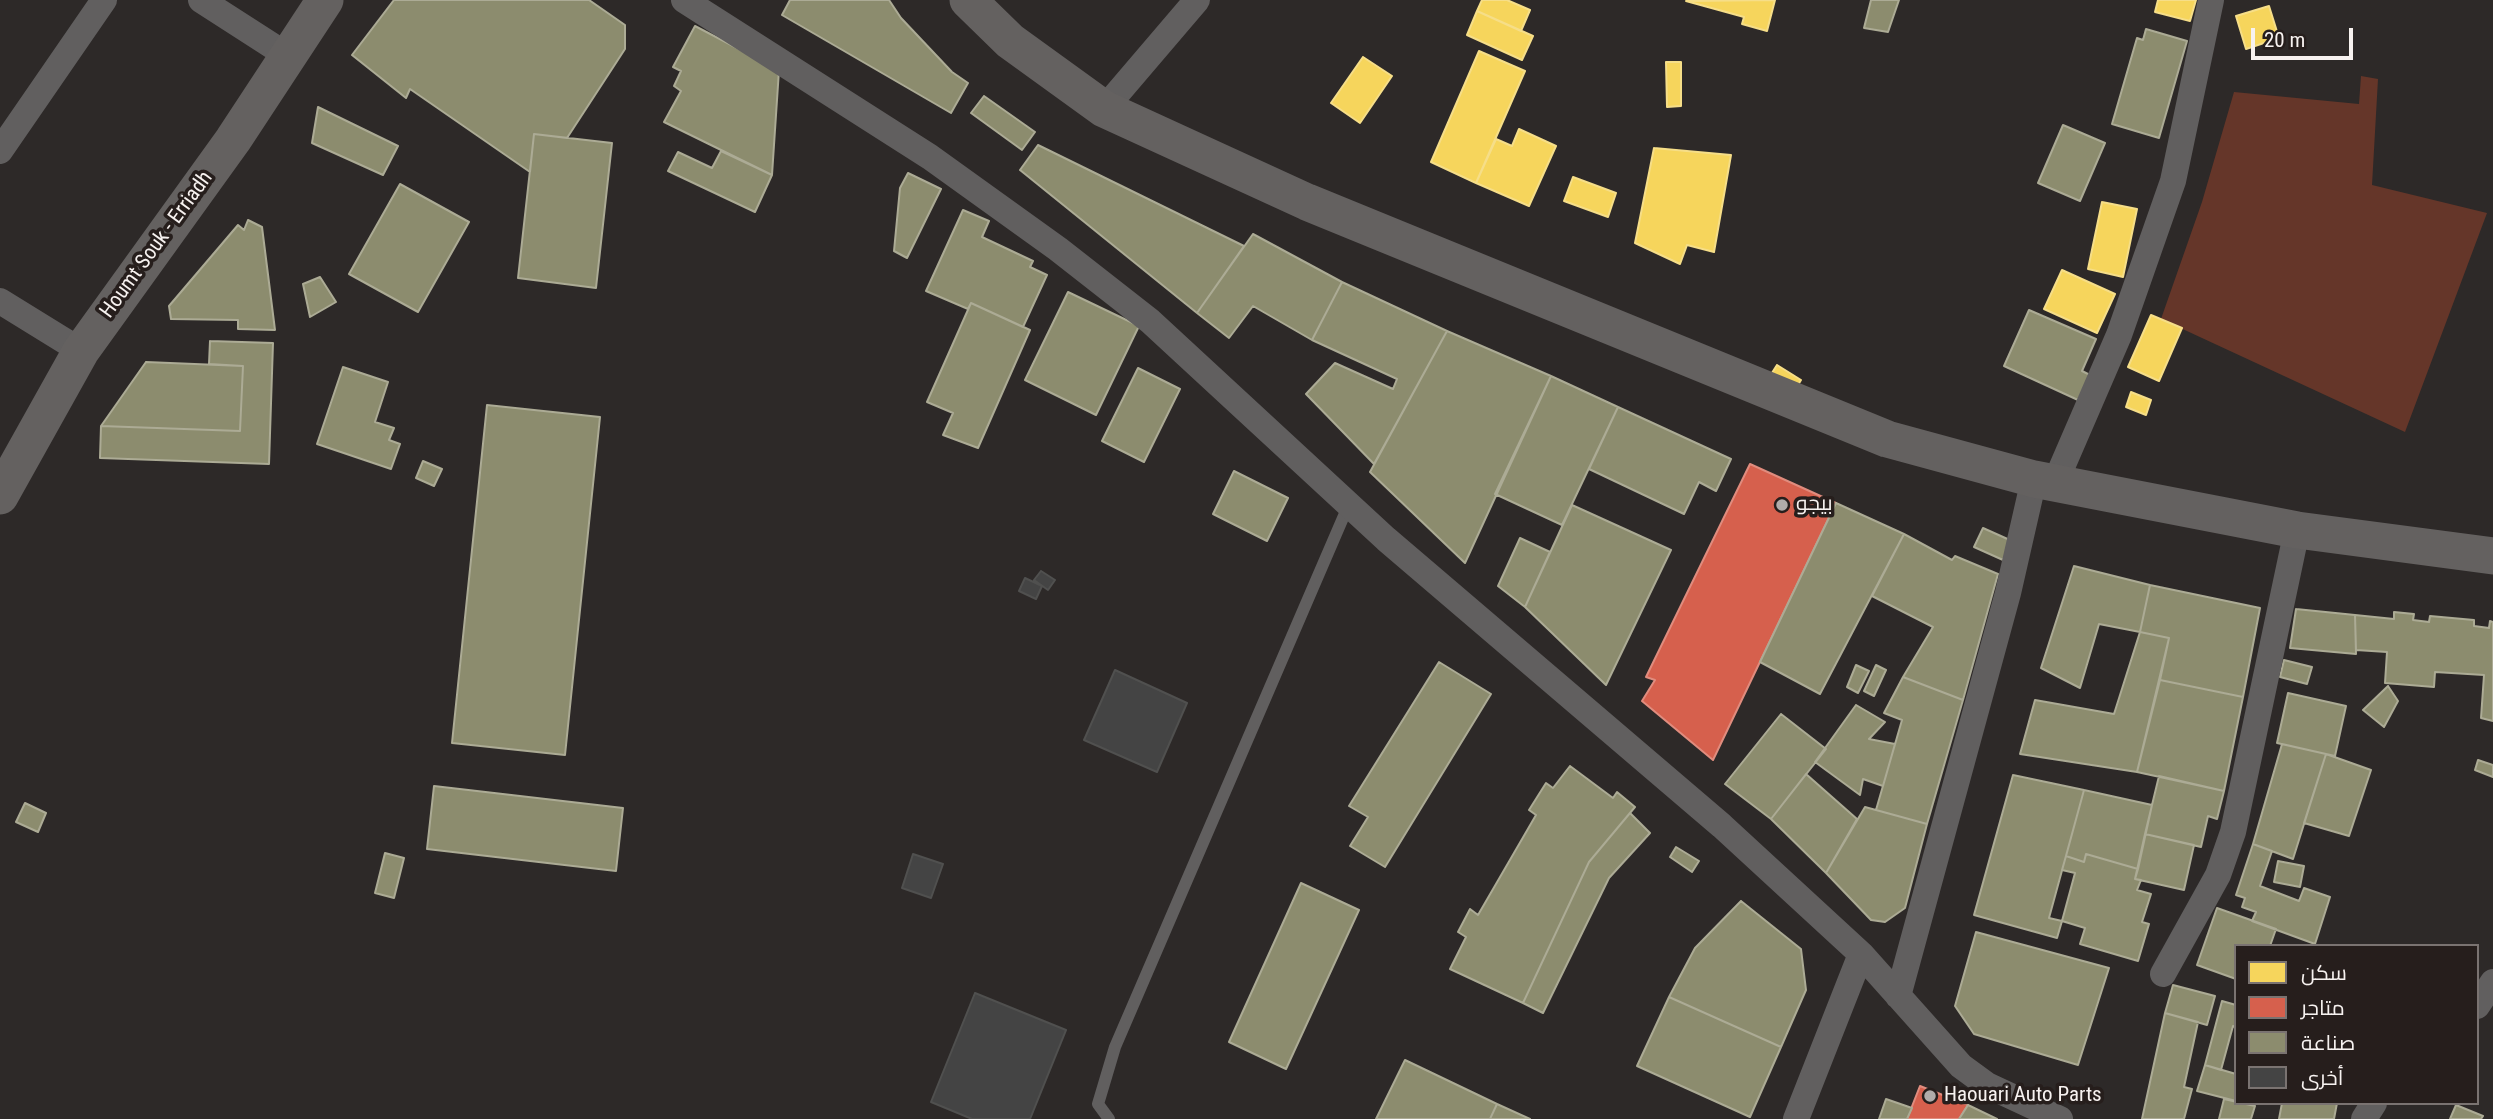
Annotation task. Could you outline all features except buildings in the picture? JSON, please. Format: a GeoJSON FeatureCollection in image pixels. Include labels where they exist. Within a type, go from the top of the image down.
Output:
{"type":"FeatureCollection","features":[{"type":"Feature","properties":{"kind":"main road","name":"Houmt Souk - Erriadh"},"geometry":{"type":"LineString","coordinates":[[0,496],[81,351],[233,140],[325,0]]}},
{"type":"Feature","properties":{"kind":"main road"},"geometry":{"type":"LineString","coordinates":[[975,4],[1059,80],[1104,109],[1307,202],[1887,439],[2044,481],[2297,530],[2493,556]]}},
{"type":"Feature","properties":{"kind":"street"},"geometry":{"type":"LineString","coordinates":[[0,150],[104,0]]}},
{"type":"Feature","properties":{"kind":"street"},"geometry":{"type":"LineString","coordinates":[[201,0],[288,56]]}},
{"type":"Feature","properties":{"kind":"street"},"geometry":{"type":"LineString","coordinates":[[684,0],[930,157],[1058,249],[1150,321],[1349,504],[1722,826],[1861,954],[1961,1066],[1987,1085],[2060,1119]]}},
{"type":"Feature","properties":{"kind":"street"},"geometry":{"type":"LineString","coordinates":[[1104,109],[1197,0]]}},
{"type":"Feature","properties":{"kind":"street"},"geometry":{"type":"LineString","coordinates":[[1898,996],[2008,593],[2044,481],[2119,335],[2174,181],[2211,0]]}},
{"type":"Feature","properties":{"kind":"street"},"geometry":{"type":"LineString","coordinates":[[0,301],[81,351]]}},
{"type":"Feature","properties":{"kind":"street"},"geometry":{"type":"LineString","coordinates":[[2163,974],[2218,875],[2233,832],[2297,530]]}},
{"type":"Feature","properties":{"kind":"street"},"geometry":{"type":"LineString","coordinates":[[1796,1119],[1861,954]]}},
{"type":"Feature","properties":{"kind":"street"},"geometry":{"type":"LineString","coordinates":[[2479,1003],[2493,982]]}},
{"type":"Feature","properties":{"kind":"lane"},"geometry":{"type":"LineString","coordinates":[[1108,1119],[1098,1104],[1115,1047],[1349,504]]}},
{"type":"Feature","properties":{"kind":"shaded area"},"geometry":{"type":"Polygon","coordinates":[[[2361,76],[2378,79],[2372,185],[2487,213],[2405,432],[2161,319],[2202,202],[2234,92],[2359,104],[2361,76]]]}},
{"type":"Feature","properties":{"kind":"place","name":"بيجو"},"geometry":{"type":"Point","coordinates":[1782,505]}},
{"type":"Feature","properties":{"kind":"place","name":"Haouari Auto Parts"},"geometry":{"type":"Point","coordinates":[1930,1096]}}]}
